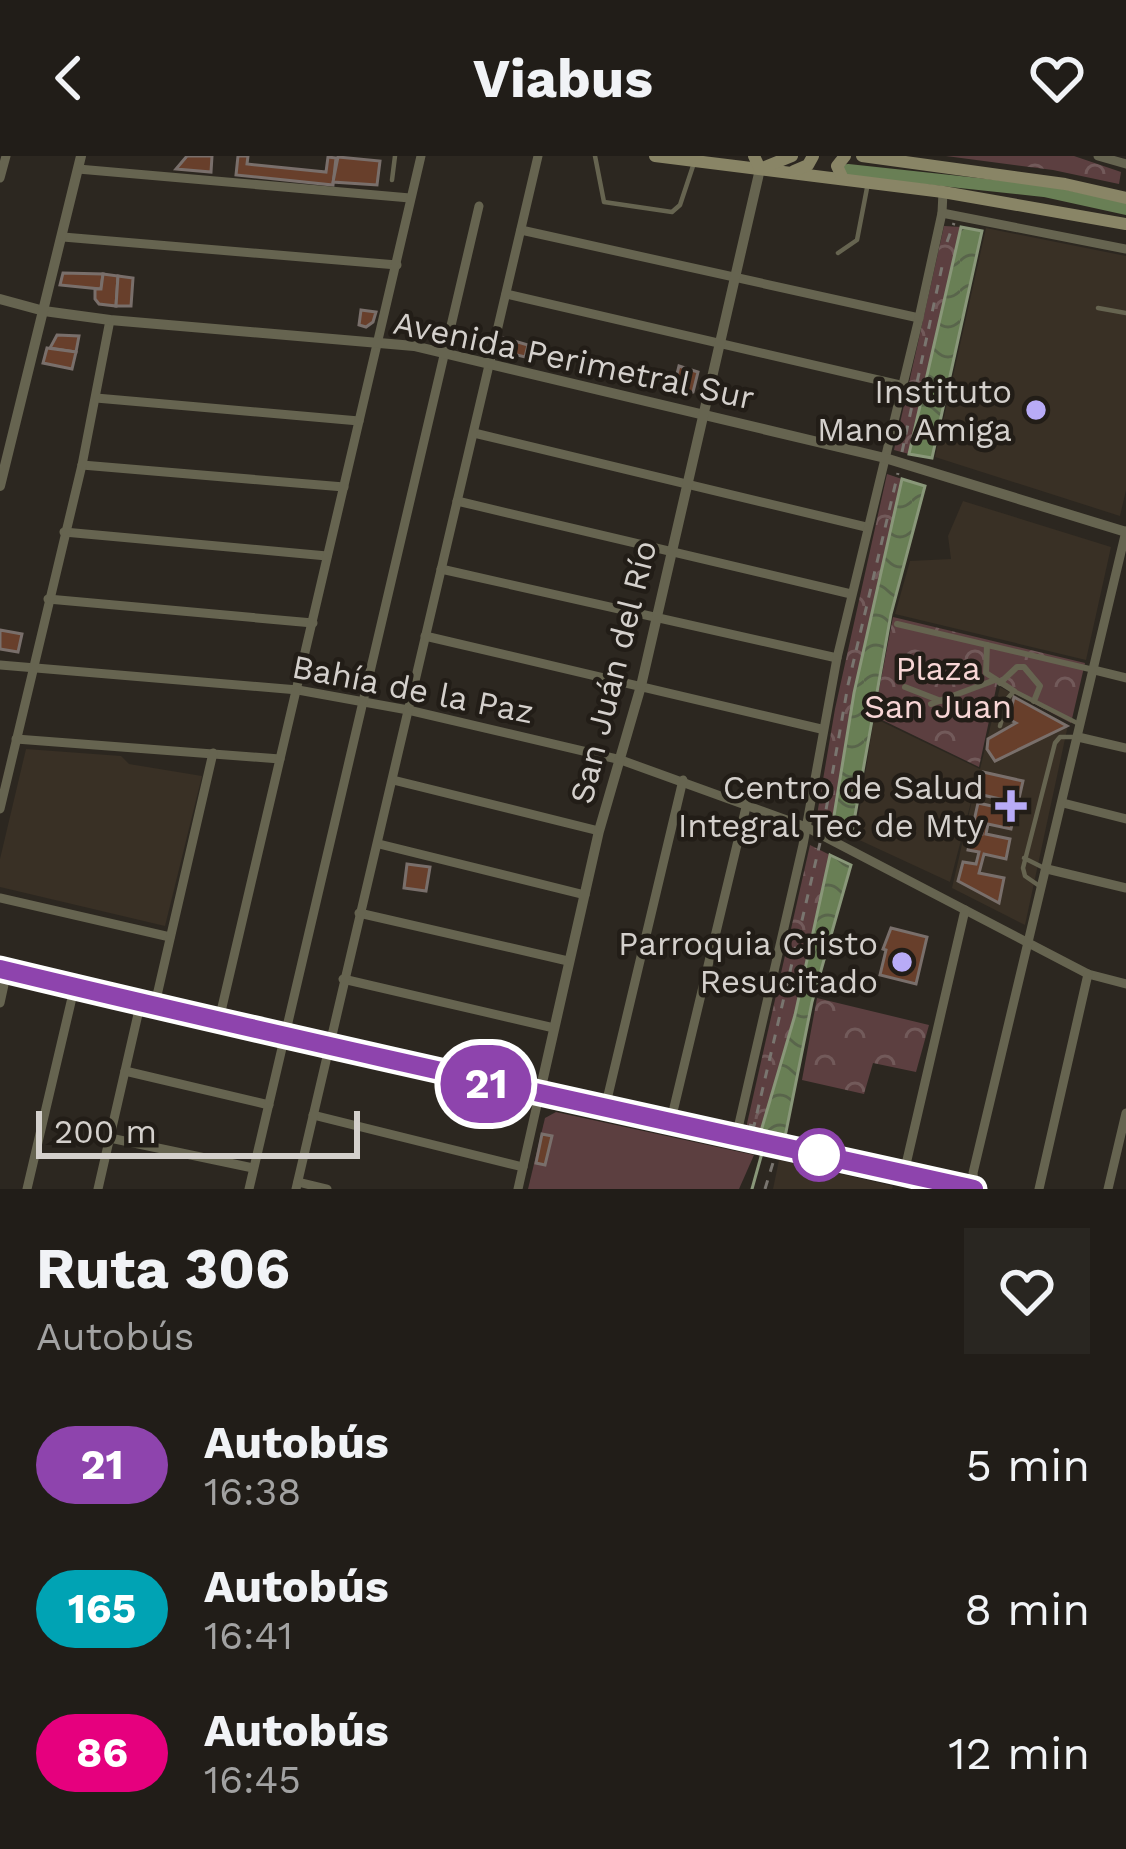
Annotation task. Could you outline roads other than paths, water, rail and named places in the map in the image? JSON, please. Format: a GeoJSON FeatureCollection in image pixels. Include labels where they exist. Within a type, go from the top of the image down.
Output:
{"type":"FeatureCollection","features":[{"type":"Feature","properties":{"kind":"main road"},"geometry":{"type":"LineString","coordinates":[[655,156],[757,163],[791,156]]}},
{"type":"Feature","properties":{"kind":"main road"},"geometry":{"type":"LineString","coordinates":[[787,172],[808,165],[813,156]]}},
{"type":"Feature","properties":{"kind":"main road"},"geometry":{"type":"LineString","coordinates":[[845,156],[837,166],[845,180]]}},
{"type":"Feature","properties":{"kind":"main road"},"geometry":{"type":"LineString","coordinates":[[862,156],[1044,181],[1126,198]]}},
{"type":"Feature","properties":{"kind":"main road"},"geometry":{"type":"LineString","coordinates":[[757,163],[787,172],[943,192],[1126,224]]}},
{"type":"Feature","properties":{"kind":"street"},"geometry":{"type":"LineString","coordinates":[[0,178],[6,156]]}},
{"type":"Feature","properties":{"kind":"street"},"geometry":{"type":"LineString","coordinates":[[219,1020],[421,156]]}},
{"type":"Feature","properties":{"kind":"street"},"geometry":{"type":"LineString","coordinates":[[327,1189],[297,1186],[538,156]]}},
{"type":"Feature","properties":{"kind":"street"},"geometry":{"type":"LineString","coordinates":[[1105,157],[1126,164]]}},
{"type":"Feature","properties":{"kind":"street"},"geometry":{"type":"LineString","coordinates":[[0,486],[80,163],[410,198]]}},
{"type":"Feature","properties":{"kind":"street","name":"San Juán del Río"},"geometry":{"type":"LineString","coordinates":[[518,1189],[599,830],[641,686],[688,487],[757,163]]}},
{"type":"Feature","properties":{"kind":"street"},"geometry":{"type":"LineString","coordinates":[[737,1130],[806,826],[850,595],[919,318],[943,192]]}},
{"type":"Feature","properties":{"kind":"street"},"geometry":{"type":"LineString","coordinates":[[249,1189],[479,206]]}},
{"type":"Feature","properties":{"kind":"street"},"geometry":{"type":"LineString","coordinates":[[942,213],[1126,249]]}},
{"type":"Feature","properties":{"kind":"street"},"geometry":{"type":"LineString","coordinates":[[521,230],[919,318]]}},
{"type":"Feature","properties":{"kind":"street"},"geometry":{"type":"LineString","coordinates":[[63,238],[397,265]]}},
{"type":"Feature","properties":{"kind":"street"},"geometry":{"type":"LineString","coordinates":[[506,294],[900,385]]}},
{"type":"Feature","properties":{"kind":"street","name":"Avenida Perimetral Sur"},"geometry":{"type":"LineString","coordinates":[[0,299],[110,320],[380,343],[447,354],[885,458],[1126,531]]}},
{"type":"Feature","properties":{"kind":"street"},"geometry":{"type":"LineString","coordinates":[[0,809],[82,465],[110,320]]}},
{"type":"Feature","properties":{"kind":"street"},"geometry":{"type":"LineString","coordinates":[[96,398],[359,421]]}},
{"type":"Feature","properties":{"kind":"street"},"geometry":{"type":"LineString","coordinates":[[474,433],[866,527]]}},
{"type":"Feature","properties":{"kind":"street"},"geometry":{"type":"LineString","coordinates":[[82,465],[344,487]]}},
{"type":"Feature","properties":{"kind":"street"},"geometry":{"type":"LineString","coordinates":[[457,501],[850,595]]}},
{"type":"Feature","properties":{"kind":"street"},"geometry":{"type":"LineString","coordinates":[[0,1003],[4,970],[539,1096],[737,1130],[778,1146],[975,1189],[973,1173],[1126,531]]}},
{"type":"Feature","properties":{"kind":"street"},"geometry":{"type":"LineString","coordinates":[[64,532],[327,556]]}},
{"type":"Feature","properties":{"kind":"street"},"geometry":{"type":"LineString","coordinates":[[442,569],[837,658]]}},
{"type":"Feature","properties":{"kind":"street"},"geometry":{"type":"LineString","coordinates":[[48,599],[313,623]]}},
{"type":"Feature","properties":{"kind":"street"},"geometry":{"type":"LineString","coordinates":[[1110,603],[1126,607]]}},
{"type":"Feature","properties":{"kind":"street"},"geometry":{"type":"LineString","coordinates":[[897,624],[1126,678]]}},
{"type":"Feature","properties":{"kind":"street"},"geometry":{"type":"LineString","coordinates":[[425,636],[821,729]]}},
{"type":"Feature","properties":{"kind":"street"},"geometry":{"type":"LineString","coordinates":[[987,645],[986,673],[1014,691]]}},
{"type":"Feature","properties":{"kind":"street","name":"Bahía de la Paz"},"geometry":{"type":"LineString","coordinates":[[0,665],[298,690],[408,710],[621,760],[806,826],[1088,974],[1126,984]]}},
{"type":"Feature","properties":{"kind":"street"},"geometry":{"type":"LineString","coordinates":[[905,687],[936,703],[1024,667],[1040,686],[1034,701]]}},
{"type":"Feature","properties":{"kind":"street"},"geometry":{"type":"LineString","coordinates":[[1080,731],[1126,748]]}},
{"type":"Feature","properties":{"kind":"street"},"geometry":{"type":"LineString","coordinates":[[16,739],[280,759]]}},
{"type":"Feature","properties":{"kind":"street"},"geometry":{"type":"LineString","coordinates":[[98,1189],[125,1071],[170,937],[213,753]]}},
{"type":"Feature","properties":{"kind":"street"},"geometry":{"type":"LineString","coordinates":[[393,780],[599,830]]}},
{"type":"Feature","properties":{"kind":"street"},"geometry":{"type":"LineString","coordinates":[[605,1108],[682,780]]}},
{"type":"Feature","properties":{"kind":"street"},"geometry":{"type":"LineString","coordinates":[[671,1120],[746,803]]}},
{"type":"Feature","properties":{"kind":"street"},"geometry":{"type":"LineString","coordinates":[[1063,803],[1126,819]]}},
{"type":"Feature","properties":{"kind":"street"},"geometry":{"type":"LineString","coordinates":[[379,844],[585,895]]}},
{"type":"Feature","properties":{"kind":"street"},"geometry":{"type":"LineString","coordinates":[[1047,869],[1126,888]]}},
{"type":"Feature","properties":{"kind":"street"},"geometry":{"type":"LineString","coordinates":[[0,898],[170,937]]}},
{"type":"Feature","properties":{"kind":"street"},"geometry":{"type":"LineString","coordinates":[[904,1173],[964,910]]}},
{"type":"Feature","properties":{"kind":"street"},"geometry":{"type":"LineString","coordinates":[[359,913],[568,961]]}},
{"type":"Feature","properties":{"kind":"street"},"geometry":{"type":"LineString","coordinates":[[1040,1189],[1088,974]]}},
{"type":"Feature","properties":{"kind":"street"},"geometry":{"type":"LineString","coordinates":[[343,979],[554,1028]]}},
{"type":"Feature","properties":{"kind":"street"},"geometry":{"type":"LineString","coordinates":[[27,1189],[74,985]]}},
{"type":"Feature","properties":{"kind":"street"},"geometry":{"type":"LineString","coordinates":[[125,1071],[269,1105]]}},
{"type":"Feature","properties":{"kind":"street"},"geometry":{"type":"LineString","coordinates":[[1108,1189],[1126,1113]]}},
{"type":"Feature","properties":{"kind":"street"},"geometry":{"type":"LineString","coordinates":[[313,1115],[523,1167]]}},
{"type":"Feature","properties":{"kind":"street"},"geometry":{"type":"LineString","coordinates":[[110,1138],[253,1168]]}},
{"type":"Feature","properties":{"kind":"lane"},"geometry":{"type":"LineString","coordinates":[[392,180],[395,156]]}},
{"type":"Feature","properties":{"kind":"lane"},"geometry":{"type":"LineString","coordinates":[[595,156],[604,202],[672,212],[680,205],[695,161]]}},
{"type":"Feature","properties":{"kind":"lane"},"geometry":{"type":"LineString","coordinates":[[838,253],[857,240],[868,183]]}},
{"type":"Feature","properties":{"kind":"lane"},"geometry":{"type":"LineString","coordinates":[[1098,308],[1126,313]]}},
{"type":"Feature","properties":{"kind":"lane"},"geometry":{"type":"LineString","coordinates":[[1000,726],[1014,691],[1080,731]]}},
{"type":"Feature","properties":{"kind":"lane"},"geometry":{"type":"LineString","coordinates":[[1042,888],[1024,876],[1024,859],[1060,736],[1080,731]]}},
{"type":"Feature","properties":{"kind":"lane"},"geometry":{"type":"LineString","coordinates":[[1024,859],[1047,869]]}},
{"type":"Feature","properties":{"kind":"water"},"geometry":{"type":"Polygon","coordinates":[[[961,227],[982,231],[932,458],[909,454],[961,227]]]}},
{"type":"Feature","properties":{"kind":"water"},"geometry":{"type":"Polygon","coordinates":[[[902,479],[925,486],[891,614],[851,838],[832,828],[854,693],[902,479]]]}},
{"type":"Feature","properties":{"kind":"water"},"geometry":{"type":"Polygon","coordinates":[[[830,855],[851,865],[812,1002],[785,1137],[761,1131],[795,1015],[830,855]]]}},
{"type":"Feature","properties":{"kind":"waterway"},"geometry":{"type":"LineString","coordinates":[[848,170],[1044,191],[1126,209]]}},
{"type":"Feature","properties":{"kind":"waterway"},"geometry":{"type":"LineString","coordinates":[[752,1189],[762,1153]]}},
{"type":"Feature","properties":{"kind":"place","name":"Instituto Mano Amiga"},"geometry":{"type":"Point","coordinates":[1036,410]}},
{"type":"Feature","properties":{"kind":"place","name":"Centro de Salud Integral Tec de Mty"},"geometry":{"type":"Point","coordinates":[1011,806]}},
{"type":"Feature","properties":{"kind":"place","name":"Parroquia Cristo Resucitado"},"geometry":{"type":"Point","coordinates":[902,962]}},
{"type":"Feature","properties":{"kind":"park label","name":"Plaza San Juan"},"geometry":{"type":"Point","coordinates":[938,687]}}]}
